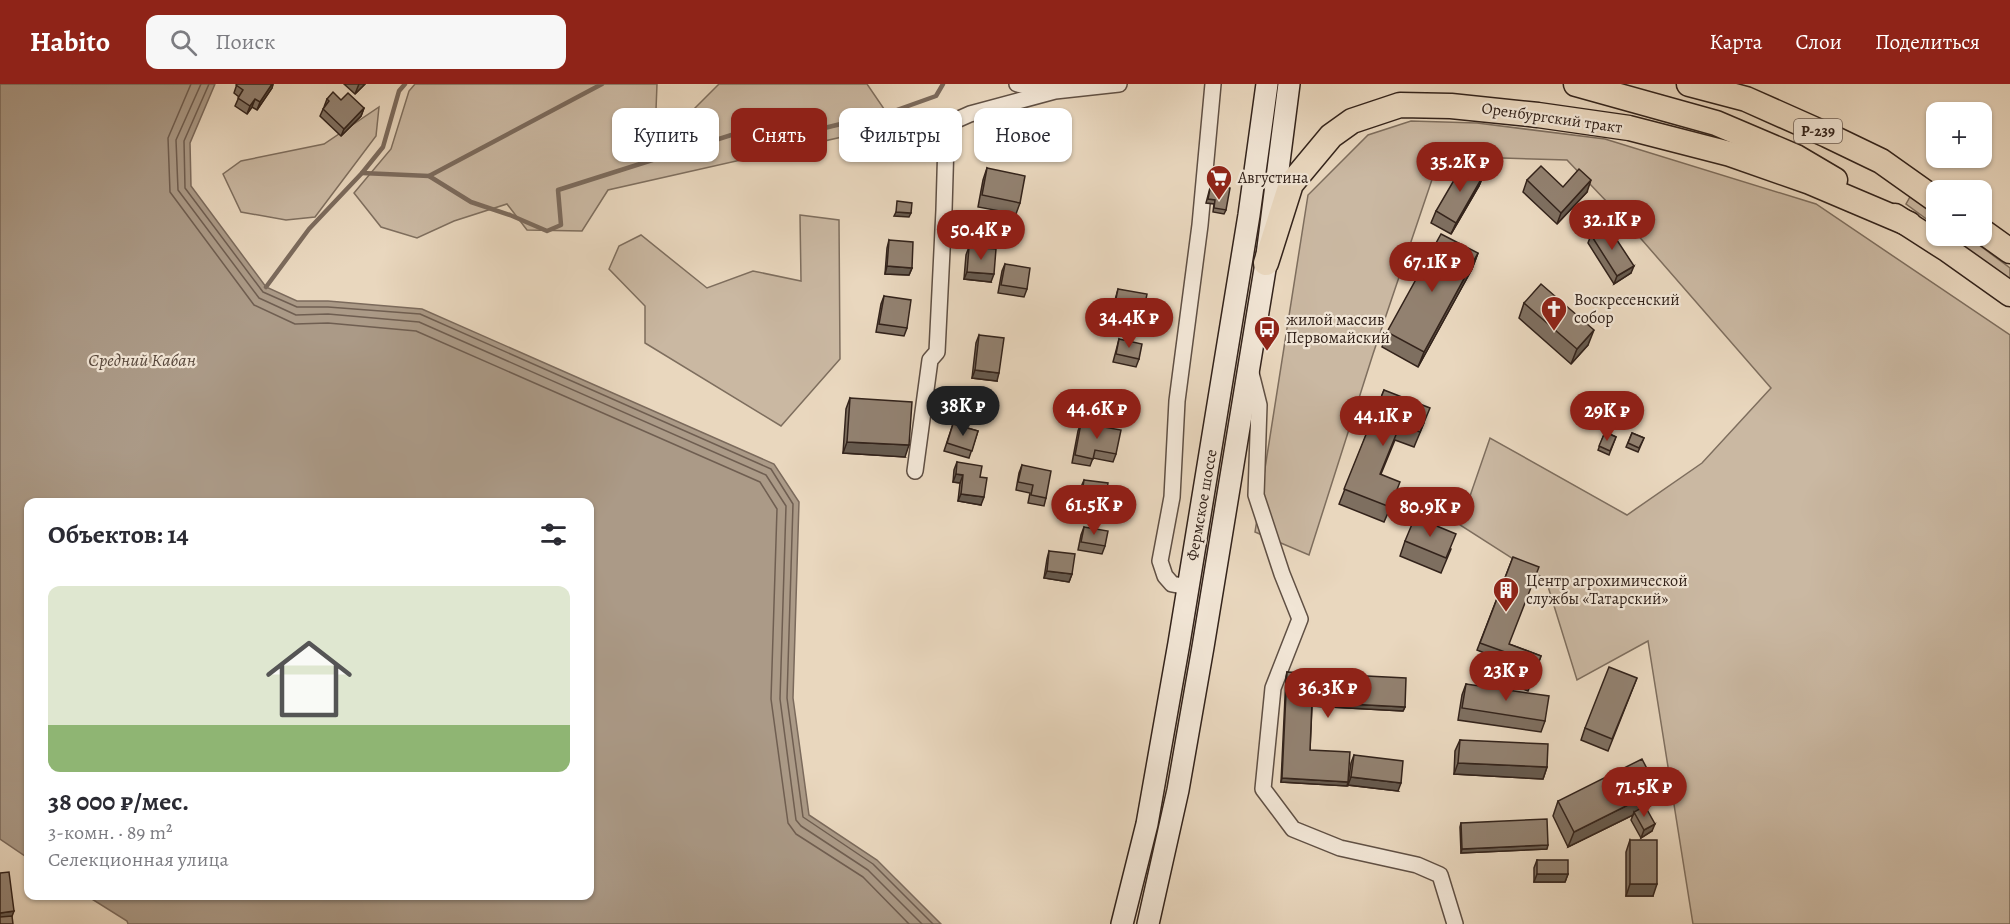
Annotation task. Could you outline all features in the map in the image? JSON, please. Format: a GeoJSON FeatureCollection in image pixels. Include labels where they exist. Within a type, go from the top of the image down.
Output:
{"type":"FeatureCollection","features":[{"type":"Feature","properties":{"kind":"main road","name":"Фермское шоссе"},"geometry":{"type":"LineString","coordinates":[[1122,924],[1147,824],[1188,587],[1250,215],[1267,84]]}},
{"type":"Feature","properties":{"kind":"main road","name":"Фермское шоссе"},"geometry":{"type":"LineString","coordinates":[[1148,924],[1178,790],[1266,263],[1289,84]]}},
{"type":"Feature","properties":{"kind":"main road","name":"Оренбургский тракт"},"geometry":{"type":"LineString","coordinates":[[1576,84],[1716,123],[1796,157],[1909,224],[2010,294]]}},
{"type":"Feature","properties":{"kind":"main road","name":"Р-239"},"geometry":{"type":"LineString","coordinates":[[1689,84],[1746,99],[1827,135],[1881,161],[1926,193]]}},
{"type":"Feature","properties":{"kind":"main road","name":"Оренбургский тракт"},"geometry":{"type":"LineString","coordinates":[[1266,263],[1291,183],[1331,136],[1352,121],[1400,105],[1451,106],[1629,128],[1730,154],[1810,182],[1909,224]]}},
{"type":"Feature","properties":{"kind":"main road"},"geometry":{"type":"LineString","coordinates":[[1992,238],[2010,251]]}},
{"type":"Feature","properties":{"kind":"street"},"geometry":{"type":"LineString","coordinates":[[1017,84],[1055,91]]}},
{"type":"Feature","properties":{"kind":"street"},"geometry":{"type":"LineString","coordinates":[[915,471],[930,360],[937,352],[946,141],[952,122],[970,114],[1055,91],[1119,84]]}},
{"type":"Feature","properties":{"kind":"street"},"geometry":{"type":"LineString","coordinates":[[1188,587],[1172,584],[1165,576],[1160,561],[1172,497],[1177,401],[1200,225],[1213,84]]}},
{"type":"Feature","properties":{"kind":"street"},"geometry":{"type":"LineString","coordinates":[[1248,364],[1259,405],[1256,495],[1282,574],[1300,619],[1272,688],[1263,789],[1293,829],[1340,848],[1417,865],[1440,875],[1455,924]]}},
{"type":"Feature","properties":{"kind":"shaded area"},"geometry":{"type":"Polygon","coordinates":[[[415,84],[657,84],[656,108],[612,108],[612,162],[719,162],[719,108],[695,108],[719,84],[867,84],[883,108],[839,108],[839,138],[827,140],[827,108],[731,108],[732,162],[608,190],[582,231],[527,230],[507,204],[454,221],[417,238],[381,227],[354,193],[391,149],[409,91],[415,84]]]}},
{"type":"Feature","properties":{"kind":"shaded area"},"geometry":{"type":"Polygon","coordinates":[[[379,107],[376,136],[315,217],[286,220],[241,212],[223,174],[241,161],[324,144],[379,107]]]}},
{"type":"Feature","properties":{"kind":"shaded area"},"geometry":{"type":"Polygon","coordinates":[[[1411,121],[1477,123],[1605,139],[1816,204],[2010,335],[2010,924],[1693,924],[1648,641],[1577,680],[1546,580],[1460,525],[1490,438],[1627,515],[1702,463],[1771,388],[1629,225],[1567,160],[1440,156],[1373,354],[1309,555],[1255,532],[1308,195],[1368,135],[1411,121]]]}},
{"type":"Feature","properties":{"kind":"shaded area"},"geometry":{"type":"Polygon","coordinates":[[[1911,195],[1926,206],[1926,219],[1906,204],[1911,195]]]}},
{"type":"Feature","properties":{"kind":"shaded area"},"geometry":{"type":"Polygon","coordinates":[[[800,215],[839,220],[840,359],[781,426],[645,343],[645,306],[609,269],[619,246],[641,235],[707,288],[753,271],[801,281],[800,215]]]}},
{"type":"Feature","properties":{"kind":"shaded area"},"geometry":{"type":"Polygon","coordinates":[[[1963,246],[1980,246],[2010,268],[2010,281],[1963,246]]]}},
{"type":"Feature","properties":{"kind":"water","name":"Средний Кабан"},"geometry":{"type":"Polygon","coordinates":[[[0,84],[215,84],[190,143],[191,186],[266,287],[297,301],[328,301],[422,309],[774,464],[799,502],[793,698],[809,815],[877,860],[941,924],[128,924],[127,921],[93,900],[594,900],[594,498],[24,498],[24,855],[0,839],[0,84]]]}},
{"type":"Feature","properties":{"kind":"building"},"geometry":{"type":"Polygon","coordinates":[[[237,84],[272,84],[260,102],[255,99],[250,106],[238,98],[243,90],[237,84]]]}},
{"type":"Feature","properties":{"kind":"building"},"geometry":{"type":"Polygon","coordinates":[[[333,92],[341,100],[348,93],[364,108],[344,129],[323,109],[333,92]]]}},
{"type":"Feature","properties":{"kind":"building"},"geometry":{"type":"Polygon","coordinates":[[[1464,163],[1484,174],[1456,223],[1436,211],[1464,163]]]}},
{"type":"Feature","properties":{"kind":"building"},"geometry":{"type":"Polygon","coordinates":[[[1541,166],[1563,187],[1579,169],[1591,180],[1561,213],[1527,180],[1541,166]]]}},
{"type":"Feature","properties":{"kind":"building"},"geometry":{"type":"Polygon","coordinates":[[[987,168],[1025,176],[1020,203],[982,195],[987,168]]]}},
{"type":"Feature","properties":{"kind":"building"},"geometry":{"type":"Polygon","coordinates":[[[1211,184],[1230,188],[1226,210],[1214,208],[1215,200],[1208,199],[1211,184]]]}},
{"type":"Feature","properties":{"kind":"building"},"geometry":{"type":"Polygon","coordinates":[[[897,201],[912,203],[911,213],[896,212],[897,201]]]}},
{"type":"Feature","properties":{"kind":"building"},"geometry":{"type":"Polygon","coordinates":[[[1607,225],[1634,266],[1617,276],[1591,235],[1607,225]]]}},
{"type":"Feature","properties":{"kind":"building"},"geometry":{"type":"Polygon","coordinates":[[[1441,234],[1478,253],[1424,352],[1387,332],[1441,234]]]}},
{"type":"Feature","properties":{"kind":"building"},"geometry":{"type":"Polygon","coordinates":[[[889,240],[913,242],[912,268],[887,266],[889,240]]]}},
{"type":"Feature","properties":{"kind":"building"},"geometry":{"type":"Polygon","coordinates":[[[969,247],[996,249],[994,274],[967,272],[969,247]]]}},
{"type":"Feature","properties":{"kind":"building"},"geometry":{"type":"Polygon","coordinates":[[[1005,264],[1030,268],[1027,289],[1001,285],[1005,264]]]}},
{"type":"Feature","properties":{"kind":"building"},"geometry":{"type":"Polygon","coordinates":[[[1541,284],[1594,330],[1577,349],[1524,303],[1541,284]]]}},
{"type":"Feature","properties":{"kind":"building"},"geometry":{"type":"Polygon","coordinates":[[[1118,289],[1147,294],[1144,309],[1115,303],[1118,289]]]}},
{"type":"Feature","properties":{"kind":"building"},"geometry":{"type":"Polygon","coordinates":[[[884,296],[911,300],[907,328],[879,324],[884,296]]]}},
{"type":"Feature","properties":{"kind":"building"},"geometry":{"type":"Polygon","coordinates":[[[979,335],[1004,338],[999,373],[975,370],[979,335]]]}},
{"type":"Feature","properties":{"kind":"building"},"geometry":{"type":"Polygon","coordinates":[[[1119,339],[1142,344],[1139,359],[1116,354],[1119,339]]]}},
{"type":"Feature","properties":{"kind":"building"},"geometry":{"type":"Polygon","coordinates":[[[1384,390],[1430,408],[1420,432],[1400,425],[1380,474],[1400,482],[1390,507],[1344,489],[1384,390]]]}},
{"type":"Feature","properties":{"kind":"building"},"geometry":{"type":"Polygon","coordinates":[[[1106,392],[1127,395],[1123,414],[1102,411],[1106,392]]]}},
{"type":"Feature","properties":{"kind":"building"},"geometry":{"type":"Polygon","coordinates":[[[850,398],[912,402],[909,445],[847,442],[850,398]]]}},
{"type":"Feature","properties":{"kind":"building"},"geometry":{"type":"Polygon","coordinates":[[[1081,423],[1121,430],[1116,454],[1095,450],[1093,459],[1075,455],[1081,423]]]}},
{"type":"Feature","properties":{"kind":"building"},"geometry":{"type":"Polygon","coordinates":[[[953,424],[978,431],[972,451],[947,443],[953,424]]]}},
{"type":"Feature","properties":{"kind":"building"},"geometry":{"type":"Polygon","coordinates":[[[1605,432],[1616,437],[1610,451],[1599,446],[1605,432]]]}},
{"type":"Feature","properties":{"kind":"building"},"geometry":{"type":"Polygon","coordinates":[[[1632,433],[1644,438],[1639,448],[1628,443],[1632,433]]]}},
{"type":"Feature","properties":{"kind":"building"},"geometry":{"type":"Polygon","coordinates":[[[957,462],[982,466],[980,477],[987,478],[984,497],[961,494],[963,475],[956,474],[957,462]]]}},
{"type":"Feature","properties":{"kind":"building"},"geometry":{"type":"Polygon","coordinates":[[[1022,465],[1051,471],[1046,498],[1031,495],[1033,485],[1018,482],[1022,465]]]}},
{"type":"Feature","properties":{"kind":"building"},"geometry":{"type":"Polygon","coordinates":[[[1084,480],[1108,483],[1105,502],[1081,499],[1084,480]]]}},
{"type":"Feature","properties":{"kind":"building"},"geometry":{"type":"Polygon","coordinates":[[[1415,517],[1456,534],[1446,558],[1405,541],[1415,517]]]}},
{"type":"Feature","properties":{"kind":"building"},"geometry":{"type":"Polygon","coordinates":[[[1084,527],[1108,531],[1105,546],[1081,542],[1084,527]]]}},
{"type":"Feature","properties":{"kind":"building"},"geometry":{"type":"Polygon","coordinates":[[[1049,551],[1075,554],[1072,574],[1047,571],[1049,551]]]}},
{"type":"Feature","properties":{"kind":"building","name":"Центр агрохимической службы «Татарский»"},"geometry":{"type":"Polygon","coordinates":[[[1513,557],[1539,567],[1509,644],[1541,656],[1531,683],[1498,670],[1505,652],[1480,643],[1513,557]]]}},
{"type":"Feature","properties":{"kind":"building"},"geometry":{"type":"Polygon","coordinates":[[[1609,667],[1637,678],[1612,739],[1585,728],[1609,667]]]}},
{"type":"Feature","properties":{"kind":"building"},"geometry":{"type":"Polygon","coordinates":[[[1287,672],[1406,678],[1405,707],[1312,702],[1310,750],[1350,752],[1348,782],[1282,778],[1287,672]]]}},
{"type":"Feature","properties":{"kind":"building"},"geometry":{"type":"Polygon","coordinates":[[[1466,684],[1549,696],[1545,721],[1462,708],[1466,684]]]}},
{"type":"Feature","properties":{"kind":"building"},"geometry":{"type":"Polygon","coordinates":[[[1460,740],[1548,744],[1547,767],[1458,763],[1460,740]]]}},
{"type":"Feature","properties":{"kind":"building"},"geometry":{"type":"Polygon","coordinates":[[[1354,755],[1403,761],[1401,783],[1351,777],[1354,755]]]}},
{"type":"Feature","properties":{"kind":"building"},"geometry":{"type":"Polygon","coordinates":[[[1642,759],[1658,790],[1574,832],[1558,801],[1642,759]]]}},
{"type":"Feature","properties":{"kind":"building"},"geometry":{"type":"Polygon","coordinates":[[[1645,806],[1655,824],[1644,830],[1634,812],[1645,806]]]}},
{"type":"Feature","properties":{"kind":"building"},"geometry":{"type":"Polygon","coordinates":[[[1547,819],[1548,845],[1462,849],[1461,823],[1547,819]]]}},
{"type":"Feature","properties":{"kind":"building"},"geometry":{"type":"Polygon","coordinates":[[[1630,840],[1657,840],[1657,884],[1630,884],[1630,840]]]}},
{"type":"Feature","properties":{"kind":"building"},"geometry":{"type":"Polygon","coordinates":[[[1537,860],[1568,860],[1568,874],[1537,874],[1537,860]]]}},
{"type":"Feature","properties":{"kind":"building"},"geometry":{"type":"Polygon","coordinates":[[[9,872],[14,911],[0,913],[0,873],[9,872]]]}},
{"type":"Feature","properties":{"kind":"building"},"geometry":{"type":"Polygon","coordinates":[[[12,916],[13,924],[0,924],[0,917],[12,916]]]}},
{"type":"Feature","properties":{"kind":"waterway"},"geometry":{"type":"LineString","coordinates":[[266,287],[309,229],[362,173],[383,147],[399,91],[405,84]]}},
{"type":"Feature","properties":{"kind":"waterway"},"geometry":{"type":"LineString","coordinates":[[429,176],[602,84]]}},
{"type":"Feature","properties":{"kind":"waterway"},"geometry":{"type":"LineString","coordinates":[[362,173],[429,176],[471,202],[547,231],[561,225],[558,190],[788,117],[795,130],[808,132],[894,111],[936,96],[943,84]]}},
{"type":"Feature","properties":{"kind":"place","name":"Августина"},"geometry":{"type":"Point","coordinates":[1219,201]}},
{"type":"Feature","properties":{"kind":"place","name":"Воскресенский собор"},"geometry":{"type":"Point","coordinates":[1554,332]}},
{"type":"Feature","properties":{"kind":"place","name":"жилой массив Первомайский"},"geometry":{"type":"Point","coordinates":[1267,352]}},
{"type":"Feature","properties":{"kind":"place","name":"Центр агрохимической службы «Татарский»"},"geometry":{"type":"Point","coordinates":[1506,613]}}]}
